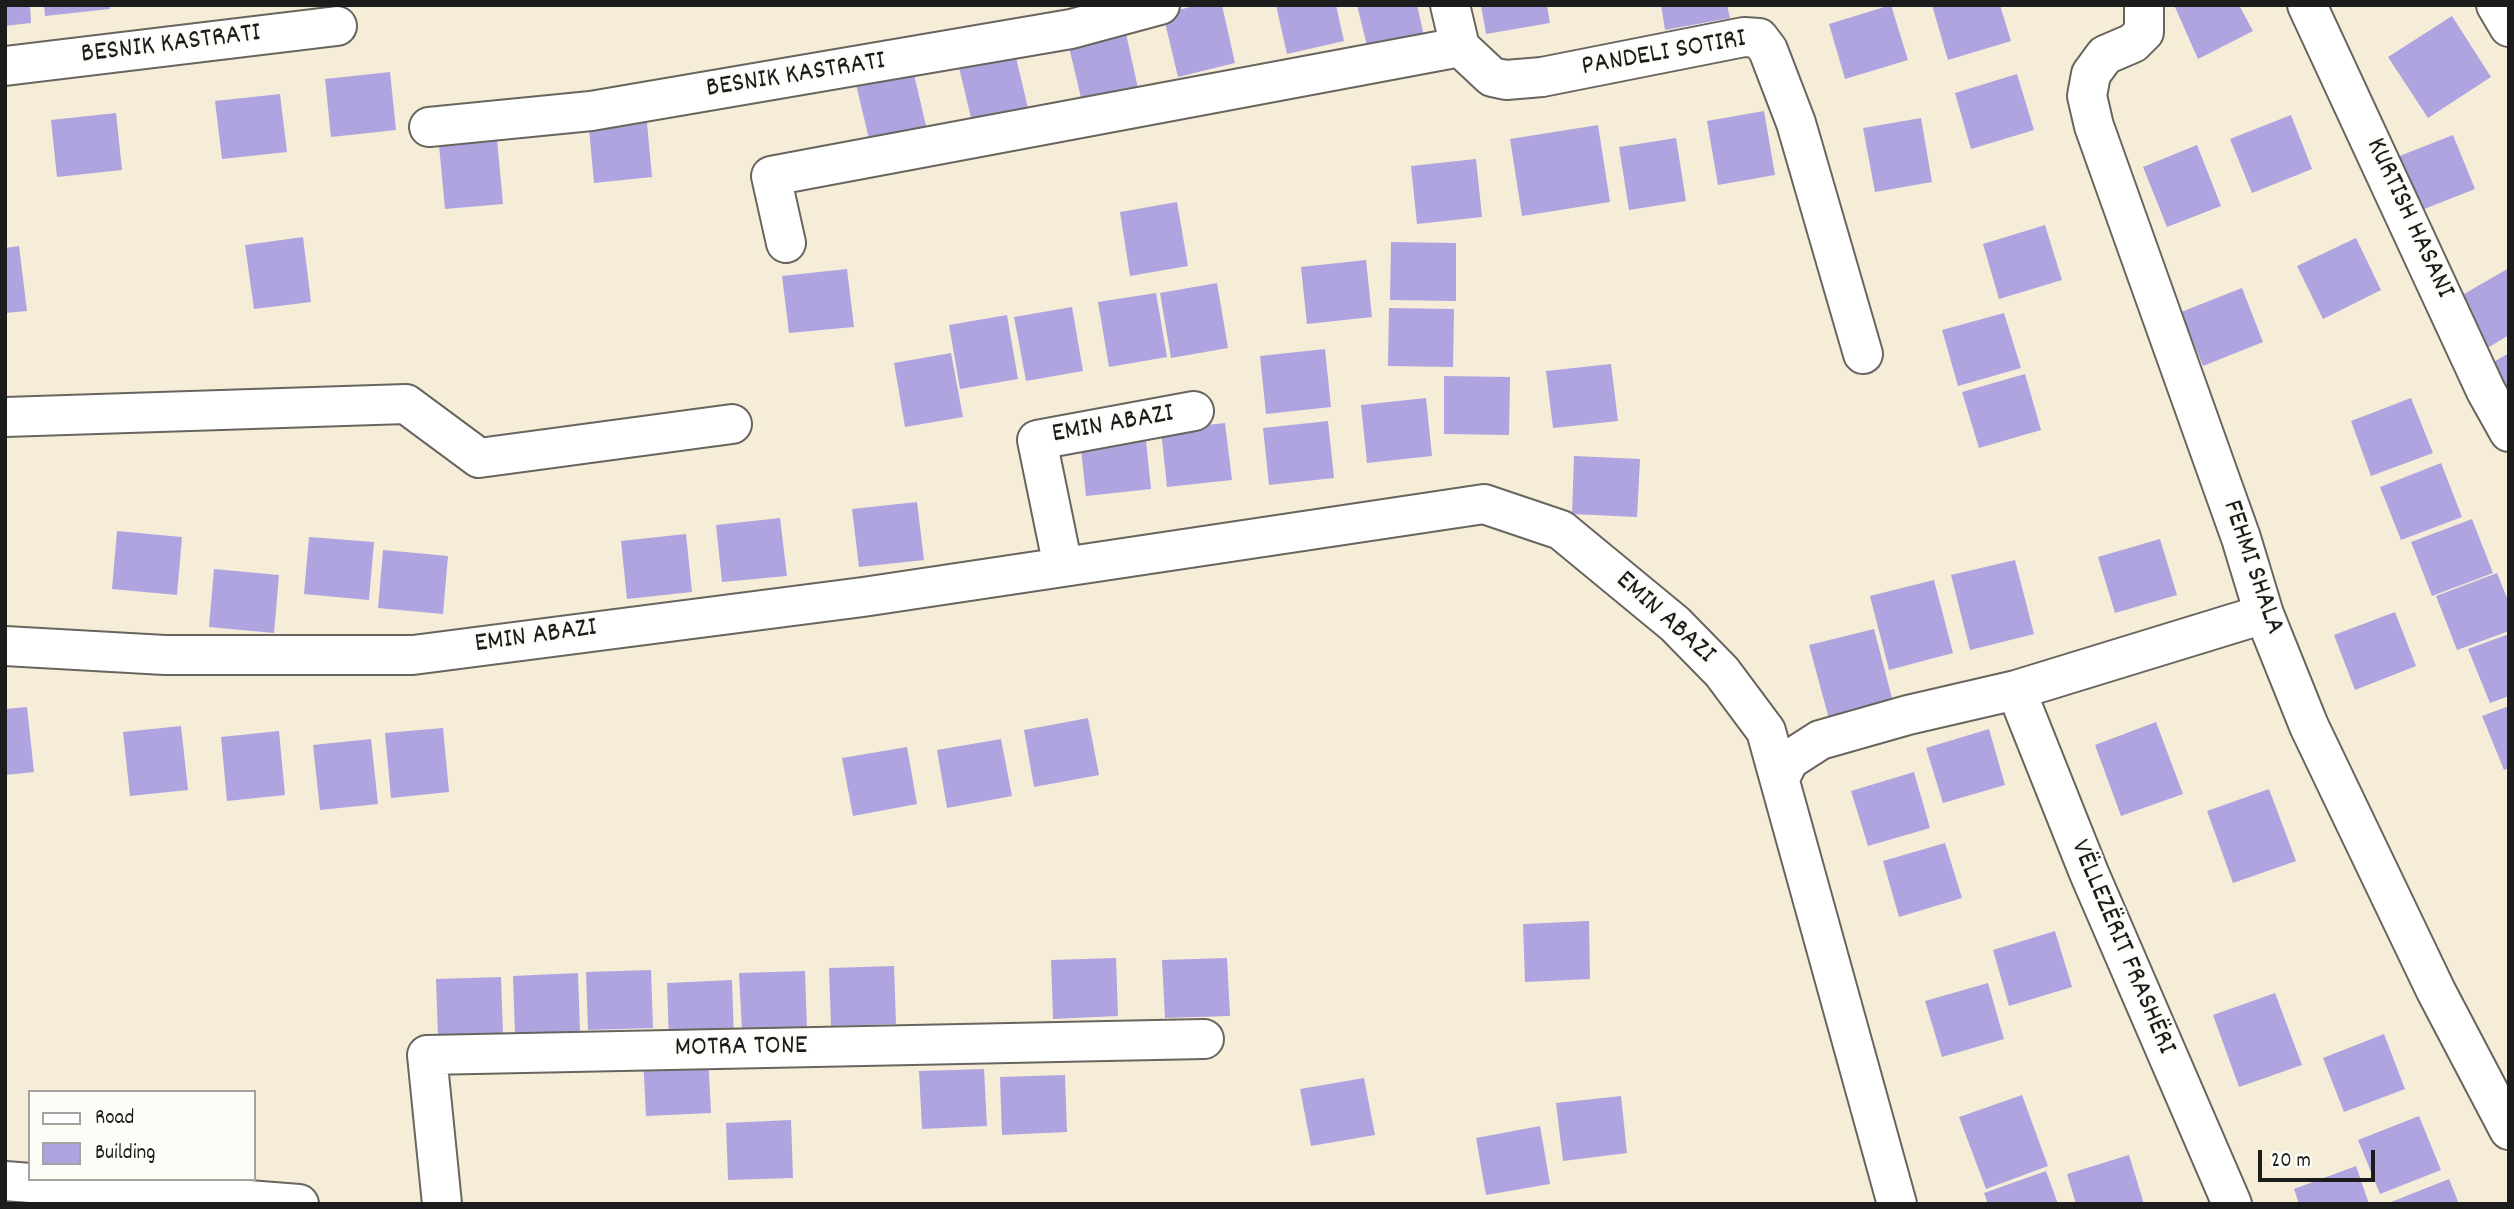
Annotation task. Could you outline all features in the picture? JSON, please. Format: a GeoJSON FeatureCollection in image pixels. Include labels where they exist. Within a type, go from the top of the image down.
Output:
{"type":"FeatureCollection","features":[{"type":"Feature","properties":{"kind":"street","name":"BESNIK KASTRATI"},"geometry":{"type":"LineString","coordinates":[[429,127],[591,111],[1071,29],[1160,5]]}},
{"type":"Feature","properties":{"kind":"street"},"geometry":{"type":"LineString","coordinates":[[786,243],[771,176],[1460,47],[1450,5]]}},
{"type":"Feature","properties":{"kind":"street","name":"FEHMI SHALA"},"geometry":{"type":"LineString","coordinates":[[2144,5],[2144,32],[2133,43],[2105,55],[2091,74],[2087,96],[2109,170],[2241,538],[2264,614],[2309,726],[2436,990],[2509,1130]]}},
{"type":"Feature","properties":{"kind":"street","name":"KURTISH HASANI"},"geometry":{"type":"LineString","coordinates":[[2307,5],[2486,391],[2509,432]]}},
{"type":"Feature","properties":{"kind":"street"},"geometry":{"type":"LineString","coordinates":[[2496,5],[2509,27]]}},
{"type":"Feature","properties":{"kind":"street","name":"BESNIK KASTRATI"},"geometry":{"type":"LineString","coordinates":[[5,66],[337,26]]}},
{"type":"Feature","properties":{"kind":"street","name":"PANDELI SOTIRI"},"geometry":{"type":"LineString","coordinates":[[1460,47],[1492,77],[1506,80],[1542,77],[1744,37],[1759,38],[1768,50],[1796,123],[1863,354]]}},
{"type":"Feature","properties":{"kind":"street"},"geometry":{"type":"LineString","coordinates":[[5,417],[406,404],[479,458],[732,424]]}},
{"type":"Feature","properties":{"kind":"street","name":"EMIN ABAZI"},"geometry":{"type":"LineString","coordinates":[[1063,567],[1037,440],[1194,411]]}},
{"type":"Feature","properties":{"kind":"street","name":"EMIN ABAZI"},"geometry":{"type":"LineString","coordinates":[[5,646],[164,655],[413,655],[863,597],[1485,504],[1561,530],[1675,624],[1745,701],[1766,731],[1780,778],[1788,821],[1897,1204]]}},
{"type":"Feature","properties":{"kind":"street"},"geometry":{"type":"LineString","coordinates":[[1780,778],[1789,760],[1821,740],[1908,715],[2016,690],[2264,614]]}},
{"type":"Feature","properties":{"kind":"street","name":"VËLLEZËRIT FRASHËRI"},"geometry":{"type":"LineString","coordinates":[[2016,690],[2099,898],[2232,1204]]}},
{"type":"Feature","properties":{"kind":"street","name":"MOTRA TONE"},"geometry":{"type":"LineString","coordinates":[[442,1204],[427,1055],[1204,1039]]}},
{"type":"Feature","properties":{"kind":"street"},"geometry":{"type":"LineString","coordinates":[[5,1181],[299,1204]]}},
{"type":"Feature","properties":{"kind":"building"},"geometry":{"type":"Polygon","coordinates":[[[5,5],[30,5],[31,23],[5,26],[5,5]]]}},
{"type":"Feature","properties":{"kind":"building"},"geometry":{"type":"Polygon","coordinates":[[[44,5],[110,5],[110,9],[45,16],[44,5]]]}},
{"type":"Feature","properties":{"kind":"building"},"geometry":{"type":"Polygon","coordinates":[[[1198,5],[1222,5],[1235,63],[1178,77],[1163,14],[1198,5]]]}},
{"type":"Feature","properties":{"kind":"building"},"geometry":{"type":"Polygon","coordinates":[[[1276,5],[1336,5],[1344,41],[1287,54],[1276,5]]]}},
{"type":"Feature","properties":{"kind":"building"},"geometry":{"type":"Polygon","coordinates":[[[1357,5],[1417,5],[1424,36],[1368,50],[1357,5]]]}},
{"type":"Feature","properties":{"kind":"building"},"geometry":{"type":"Polygon","coordinates":[[[1481,5],[1547,5],[1550,23],[1486,34],[1481,5]]]}},
{"type":"Feature","properties":{"kind":"building"},"geometry":{"type":"Polygon","coordinates":[[[1661,5],[1727,5],[1730,18],[1665,30],[1661,5]]]}},
{"type":"Feature","properties":{"kind":"building"},"geometry":{"type":"Polygon","coordinates":[[[1891,5],[1908,60],[1845,79],[1829,24],[1891,5]]]}},
{"type":"Feature","properties":{"kind":"building"},"geometry":{"type":"Polygon","coordinates":[[[1932,5],[2000,5],[2011,41],[1948,60],[1932,5]]]}},
{"type":"Feature","properties":{"kind":"building"},"geometry":{"type":"Polygon","coordinates":[[[2174,5],[2239,5],[2253,31],[2198,59],[2174,5]]]}},
{"type":"Feature","properties":{"kind":"building"},"geometry":{"type":"Polygon","coordinates":[[[2452,16],[2491,77],[2428,118],[2388,57],[2452,16]]]}},
{"type":"Feature","properties":{"kind":"building"},"geometry":{"type":"Polygon","coordinates":[[[1125,29],[1139,93],[1083,106],[1068,43],[1125,29]]]}},
{"type":"Feature","properties":{"kind":"building"},"geometry":{"type":"Polygon","coordinates":[[[1013,45],[1028,108],[972,122],[957,59],[1013,45]]]}},
{"type":"Feature","properties":{"kind":"building"},"geometry":{"type":"Polygon","coordinates":[[[912,66],[927,130],[870,143],[855,80],[912,66]]]}},
{"type":"Feature","properties":{"kind":"building"},"geometry":{"type":"Polygon","coordinates":[[[390,72],[396,130],[331,137],[325,79],[390,72]]]}},
{"type":"Feature","properties":{"kind":"building"},"geometry":{"type":"Polygon","coordinates":[[[2017,74],[2034,130],[1971,149],[1955,93],[2017,74]]]}},
{"type":"Feature","properties":{"kind":"building"},"geometry":{"type":"Polygon","coordinates":[[[280,94],[287,152],[222,159],[215,101],[280,94]]]}},
{"type":"Feature","properties":{"kind":"building"},"geometry":{"type":"Polygon","coordinates":[[[1764,111],[1775,175],[1718,185],[1707,121],[1764,111]]]}},
{"type":"Feature","properties":{"kind":"building"},"geometry":{"type":"Polygon","coordinates":[[[646,112],[652,177],[594,183],[588,118],[646,112]]]}},
{"type":"Feature","properties":{"kind":"building"},"geometry":{"type":"Polygon","coordinates":[[[116,113],[122,170],[57,177],[51,120],[116,113]]]}},
{"type":"Feature","properties":{"kind":"building"},"geometry":{"type":"Polygon","coordinates":[[[2291,115],[2312,169],[2252,193],[2230,139],[2291,115]]]}},
{"type":"Feature","properties":{"kind":"building"},"geometry":{"type":"Polygon","coordinates":[[[1921,118],[1932,182],[1875,192],[1863,128],[1921,118]]]}},
{"type":"Feature","properties":{"kind":"building"},"geometry":{"type":"Polygon","coordinates":[[[1598,125],[1610,202],[1522,216],[1510,139],[1598,125]]]}},
{"type":"Feature","properties":{"kind":"building"},"geometry":{"type":"Polygon","coordinates":[[[2453,135],[2475,189],[2414,213],[2392,159],[2453,135]]]}},
{"type":"Feature","properties":{"kind":"building"},"geometry":{"type":"Polygon","coordinates":[[[1676,138],[1686,201],[1629,210],[1619,147],[1676,138]]]}},
{"type":"Feature","properties":{"kind":"building"},"geometry":{"type":"Polygon","coordinates":[[[497,139],[503,204],[445,209],[439,145],[497,139]]]}},
{"type":"Feature","properties":{"kind":"building"},"geometry":{"type":"Polygon","coordinates":[[[2197,145],[2221,206],[2167,227],[2143,167],[2197,145]]]}},
{"type":"Feature","properties":{"kind":"building"},"geometry":{"type":"Polygon","coordinates":[[[1476,159],[1482,217],[1417,224],[1411,166],[1476,159]]]}},
{"type":"Feature","properties":{"kind":"building"},"geometry":{"type":"Polygon","coordinates":[[[1177,202],[1188,266],[1130,276],[1120,212],[1177,202]]]}},
{"type":"Feature","properties":{"kind":"building"},"geometry":{"type":"Polygon","coordinates":[[[2045,225],[2062,280],[1999,299],[1983,244],[2045,225]]]}},
{"type":"Feature","properties":{"kind":"building"},"geometry":{"type":"Polygon","coordinates":[[[303,237],[311,302],[254,309],[245,245],[303,237]]]}},
{"type":"Feature","properties":{"kind":"building"},"geometry":{"type":"Polygon","coordinates":[[[2356,238],[2381,290],[2323,319],[2297,266],[2356,238]]]}},
{"type":"Feature","properties":{"kind":"building"},"geometry":{"type":"Polygon","coordinates":[[[1391,242],[1456,243],[1456,301],[1390,300],[1391,242]]]}},
{"type":"Feature","properties":{"kind":"building"},"geometry":{"type":"Polygon","coordinates":[[[19,246],[27,311],[5,313],[5,248],[19,246]]]}},
{"type":"Feature","properties":{"kind":"building"},"geometry":{"type":"Polygon","coordinates":[[[1366,260],[1372,317],[1307,324],[1301,267],[1366,260]]]}},
{"type":"Feature","properties":{"kind":"building"},"geometry":{"type":"Polygon","coordinates":[[[2509,268],[2509,335],[2486,349],[2457,298],[2509,268]]]}},
{"type":"Feature","properties":{"kind":"building"},"geometry":{"type":"Polygon","coordinates":[[[847,269],[854,327],[789,333],[782,276],[847,269]]]}},
{"type":"Feature","properties":{"kind":"building"},"geometry":{"type":"Polygon","coordinates":[[[1217,283],[1228,348],[1171,358],[1160,293],[1217,283]]]}},
{"type":"Feature","properties":{"kind":"building"},"geometry":{"type":"Polygon","coordinates":[[[2242,288],[2263,342],[2203,366],[2181,312],[2242,288]]]}},
{"type":"Feature","properties":{"kind":"building"},"geometry":{"type":"Polygon","coordinates":[[[1156,293],[1167,357],[1109,367],[1098,302],[1156,293]]]}},
{"type":"Feature","properties":{"kind":"building"},"geometry":{"type":"Polygon","coordinates":[[[1072,307],[1083,371],[1026,381],[1014,317],[1072,307]]]}},
{"type":"Feature","properties":{"kind":"building"},"geometry":{"type":"Polygon","coordinates":[[[1389,308],[1454,309],[1453,367],[1388,366],[1389,308]]]}},
{"type":"Feature","properties":{"kind":"building"},"geometry":{"type":"Polygon","coordinates":[[[2004,313],[2021,368],[1958,386],[1942,330],[2004,313]]]}},
{"type":"Feature","properties":{"kind":"building"},"geometry":{"type":"Polygon","coordinates":[[[1007,315],[1018,379],[960,389],[949,325],[1007,315]]]}},
{"type":"Feature","properties":{"kind":"building"},"geometry":{"type":"Polygon","coordinates":[[[1325,349],[1331,407],[1266,414],[1260,356],[1325,349]]]}},
{"type":"Feature","properties":{"kind":"building"},"geometry":{"type":"Polygon","coordinates":[[[951,353],[963,417],[905,427],[894,363],[951,353]]]}},
{"type":"Feature","properties":{"kind":"building"},"geometry":{"type":"Polygon","coordinates":[[[2509,353],[2509,392],[2492,363],[2509,353]]]}},
{"type":"Feature","properties":{"kind":"building"},"geometry":{"type":"Polygon","coordinates":[[[1611,364],[1618,421],[1553,428],[1546,371],[1611,364]]]}},
{"type":"Feature","properties":{"kind":"building"},"geometry":{"type":"Polygon","coordinates":[[[2025,374],[2041,430],[1979,448],[1962,392],[2025,374]]]}},
{"type":"Feature","properties":{"kind":"building"},"geometry":{"type":"Polygon","coordinates":[[[1444,376],[1510,377],[1509,435],[1444,434],[1444,376]]]}},
{"type":"Feature","properties":{"kind":"building"},"geometry":{"type":"Polygon","coordinates":[[[1426,398],[1432,456],[1367,463],[1361,405],[1426,398]]]}},
{"type":"Feature","properties":{"kind":"building"},"geometry":{"type":"Polygon","coordinates":[[[2411,398],[2433,453],[2371,476],[2351,421],[2411,398]]]}},
{"type":"Feature","properties":{"kind":"building"},"geometry":{"type":"Polygon","coordinates":[[[1328,421],[1334,478],[1269,485],[1263,428],[1328,421]]]}},
{"type":"Feature","properties":{"kind":"building"},"geometry":{"type":"Polygon","coordinates":[[[1225,423],[1232,480],[1167,487],[1161,430],[1225,423]]]}},
{"type":"Feature","properties":{"kind":"building"},"geometry":{"type":"Polygon","coordinates":[[[1145,431],[1151,489],[1086,496],[1080,439],[1145,431]]]}},
{"type":"Feature","properties":{"kind":"building"},"geometry":{"type":"Polygon","coordinates":[[[1574,456],[1640,459],[1637,517],[1572,514],[1574,456]]]}},
{"type":"Feature","properties":{"kind":"building"},"geometry":{"type":"Polygon","coordinates":[[[2441,463],[2462,517],[2401,540],[2380,487],[2441,463]]]}},
{"type":"Feature","properties":{"kind":"building"},"geometry":{"type":"Polygon","coordinates":[[[917,502],[924,560],[859,567],[852,509],[917,502]]]}},
{"type":"Feature","properties":{"kind":"building"},"geometry":{"type":"Polygon","coordinates":[[[780,518],[787,576],[722,582],[716,525],[780,518]]]}},
{"type":"Feature","properties":{"kind":"building"},"geometry":{"type":"Polygon","coordinates":[[[2472,519],[2493,573],[2432,596],[2411,542],[2472,519]]]}},
{"type":"Feature","properties":{"kind":"building"},"geometry":{"type":"Polygon","coordinates":[[[117,531],[182,537],[177,595],[112,589],[117,531]]]}},
{"type":"Feature","properties":{"kind":"building"},"geometry":{"type":"Polygon","coordinates":[[[686,534],[692,592],[627,599],[621,541],[686,534]]]}},
{"type":"Feature","properties":{"kind":"building"},"geometry":{"type":"Polygon","coordinates":[[[309,537],[374,542],[369,600],[304,594],[309,537]]]}},
{"type":"Feature","properties":{"kind":"building"},"geometry":{"type":"Polygon","coordinates":[[[2160,539],[2177,595],[2115,613],[2098,557],[2160,539]]]}},
{"type":"Feature","properties":{"kind":"building"},"geometry":{"type":"Polygon","coordinates":[[[383,550],[448,556],[443,614],[378,608],[383,550]]]}},
{"type":"Feature","properties":{"kind":"building"},"geometry":{"type":"Polygon","coordinates":[[[2015,560],[2034,634],[1970,650],[1951,575],[2015,560]]]}},
{"type":"Feature","properties":{"kind":"building"},"geometry":{"type":"Polygon","coordinates":[[[214,569],[279,575],[274,633],[209,627],[214,569]]]}},
{"type":"Feature","properties":{"kind":"building"},"geometry":{"type":"Polygon","coordinates":[[[2497,573],[2509,603],[2509,631],[2457,650],[2436,596],[2497,573]]]}},
{"type":"Feature","properties":{"kind":"building"},"geometry":{"type":"Polygon","coordinates":[[[1934,580],[1953,653],[1889,670],[1870,596],[1934,580]]]}},
{"type":"Feature","properties":{"kind":"building"},"geometry":{"type":"Polygon","coordinates":[[[2395,612],[2416,666],[2355,690],[2334,635],[2395,612]]]}},
{"type":"Feature","properties":{"kind":"building"},"geometry":{"type":"Polygon","coordinates":[[[1874,629],[1893,702],[1829,719],[1809,645],[1874,629]]]}},
{"type":"Feature","properties":{"kind":"building"},"geometry":{"type":"Polygon","coordinates":[[[2509,634],[2509,696],[2490,703],[2468,649],[2509,634]]]}},
{"type":"Feature","properties":{"kind":"building"},"geometry":{"type":"Polygon","coordinates":[[[2509,706],[2509,768],[2504,770],[2482,716],[2509,706]]]}},
{"type":"Feature","properties":{"kind":"building"},"geometry":{"type":"Polygon","coordinates":[[[27,707],[34,772],[5,775],[5,709],[27,707]]]}},
{"type":"Feature","properties":{"kind":"building"},"geometry":{"type":"Polygon","coordinates":[[[1088,718],[1099,775],[1034,787],[1024,730],[1088,718]]]}},
{"type":"Feature","properties":{"kind":"building"},"geometry":{"type":"Polygon","coordinates":[[[2156,722],[2183,794],[2121,816],[2095,745],[2156,722]]]}},
{"type":"Feature","properties":{"kind":"building"},"geometry":{"type":"Polygon","coordinates":[[[181,726],[188,790],[130,796],[123,732],[181,726]]]}},
{"type":"Feature","properties":{"kind":"building"},"geometry":{"type":"Polygon","coordinates":[[[443,728],[449,792],[391,798],[385,733],[443,728]]]}},
{"type":"Feature","properties":{"kind":"building"},"geometry":{"type":"Polygon","coordinates":[[[1989,729],[2005,785],[1943,803],[1926,748],[1989,729]]]}},
{"type":"Feature","properties":{"kind":"building"},"geometry":{"type":"Polygon","coordinates":[[[279,731],[285,795],[227,801],[221,737],[279,731]]]}},
{"type":"Feature","properties":{"kind":"building"},"geometry":{"type":"Polygon","coordinates":[[[371,739],[378,804],[320,810],[313,745],[371,739]]]}},
{"type":"Feature","properties":{"kind":"building"},"geometry":{"type":"Polygon","coordinates":[[[1001,739],[1012,796],[947,808],[937,750],[1001,739]]]}},
{"type":"Feature","properties":{"kind":"building"},"geometry":{"type":"Polygon","coordinates":[[[907,747],[917,804],[853,816],[842,758],[907,747]]]}},
{"type":"Feature","properties":{"kind":"building"},"geometry":{"type":"Polygon","coordinates":[[[1914,772],[1930,828],[1868,846],[1851,791],[1914,772]]]}},
{"type":"Feature","properties":{"kind":"building"},"geometry":{"type":"Polygon","coordinates":[[[2269,789],[2296,861],[2233,883],[2207,811],[2269,789]]]}},
{"type":"Feature","properties":{"kind":"building"},"geometry":{"type":"Polygon","coordinates":[[[1945,843],[1962,898],[1899,917],[1883,861],[1945,843]]]}},
{"type":"Feature","properties":{"kind":"building"},"geometry":{"type":"Polygon","coordinates":[[[1589,921],[1590,979],[1525,982],[1523,924],[1589,921]]]}},
{"type":"Feature","properties":{"kind":"building"},"geometry":{"type":"Polygon","coordinates":[[[2055,931],[2072,987],[2009,1006],[1993,950],[2055,931]]]}},
{"type":"Feature","properties":{"kind":"building"},"geometry":{"type":"Polygon","coordinates":[[[1116,958],[1118,1016],[1053,1019],[1051,960],[1116,958]]]}},
{"type":"Feature","properties":{"kind":"building"},"geometry":{"type":"Polygon","coordinates":[[[1227,958],[1230,1016],[1165,1018],[1162,960],[1227,958]]]}},
{"type":"Feature","properties":{"kind":"building"},"geometry":{"type":"Polygon","coordinates":[[[894,966],[896,1024],[831,1026],[829,968],[894,966]]]}},
{"type":"Feature","properties":{"kind":"building"},"geometry":{"type":"Polygon","coordinates":[[[651,970],[653,1028],[588,1030],[586,972],[651,970]]]}},
{"type":"Feature","properties":{"kind":"building"},"geometry":{"type":"Polygon","coordinates":[[[805,971],[807,1029],[742,1031],[739,973],[805,971]]]}},
{"type":"Feature","properties":{"kind":"building"},"geometry":{"type":"Polygon","coordinates":[[[578,973],[580,1032],[515,1034],[513,976],[578,973]]]}},
{"type":"Feature","properties":{"kind":"building"},"geometry":{"type":"Polygon","coordinates":[[[501,977],[503,1035],[438,1038],[436,979],[501,977]]]}},
{"type":"Feature","properties":{"kind":"building"},"geometry":{"type":"Polygon","coordinates":[[[732,980],[734,1039],[669,1041],[667,983],[732,980]]]}},
{"type":"Feature","properties":{"kind":"building"},"geometry":{"type":"Polygon","coordinates":[[[1988,983],[2004,1039],[1942,1057],[1925,1001],[1988,983]]]}},
{"type":"Feature","properties":{"kind":"building"},"geometry":{"type":"Polygon","coordinates":[[[2275,993],[2302,1065],[2239,1087],[2213,1015],[2275,993]]]}},
{"type":"Feature","properties":{"kind":"building"},"geometry":{"type":"Polygon","coordinates":[[[2384,1034],[2405,1089],[2344,1112],[2323,1058],[2384,1034]]]}},
{"type":"Feature","properties":{"kind":"building"},"geometry":{"type":"Polygon","coordinates":[[[708,1055],[711,1113],[646,1116],[643,1057],[708,1055]]]}},
{"type":"Feature","properties":{"kind":"building"},"geometry":{"type":"Polygon","coordinates":[[[984,1069],[987,1126],[922,1129],[919,1071],[984,1069]]]}},
{"type":"Feature","properties":{"kind":"building"},"geometry":{"type":"Polygon","coordinates":[[[1065,1075],[1067,1132],[1002,1135],[1000,1077],[1065,1075]]]}},
{"type":"Feature","properties":{"kind":"building"},"geometry":{"type":"Polygon","coordinates":[[[1364,1078],[1375,1135],[1311,1146],[1300,1089],[1364,1078]]]}},
{"type":"Feature","properties":{"kind":"building"},"geometry":{"type":"Polygon","coordinates":[[[2022,1095],[2048,1166],[1986,1189],[1959,1117],[2022,1095]]]}},
{"type":"Feature","properties":{"kind":"building"},"geometry":{"type":"Polygon","coordinates":[[[1621,1096],[1627,1153],[1563,1161],[1556,1103],[1621,1096]]]}},
{"type":"Feature","properties":{"kind":"building"},"geometry":{"type":"Polygon","coordinates":[[[2419,1116],[2441,1170],[2380,1194],[2358,1140],[2419,1116]]]}},
{"type":"Feature","properties":{"kind":"building"},"geometry":{"type":"Polygon","coordinates":[[[791,1120],[793,1178],[728,1180],[726,1123],[791,1120]]]}},
{"type":"Feature","properties":{"kind":"building"},"geometry":{"type":"Polygon","coordinates":[[[1540,1126],[1550,1184],[1486,1195],[1476,1138],[1540,1126]]]}},
{"type":"Feature","properties":{"kind":"building"},"geometry":{"type":"Polygon","coordinates":[[[2129,1155],[2144,1204],[2076,1204],[2067,1174],[2129,1155]]]}},
{"type":"Feature","properties":{"kind":"building"},"geometry":{"type":"Polygon","coordinates":[[[2356,1166],[2369,1204],[2299,1204],[2294,1189],[2356,1166]]]}},
{"type":"Feature","properties":{"kind":"building"},"geometry":{"type":"Polygon","coordinates":[[[2046,1171],[2058,1204],[1988,1204],[1984,1193],[2046,1171]]]}},
{"type":"Feature","properties":{"kind":"building"},"geometry":{"type":"Polygon","coordinates":[[[2449,1179],[2459,1204],[2386,1204],[2449,1179]]]}}]}
